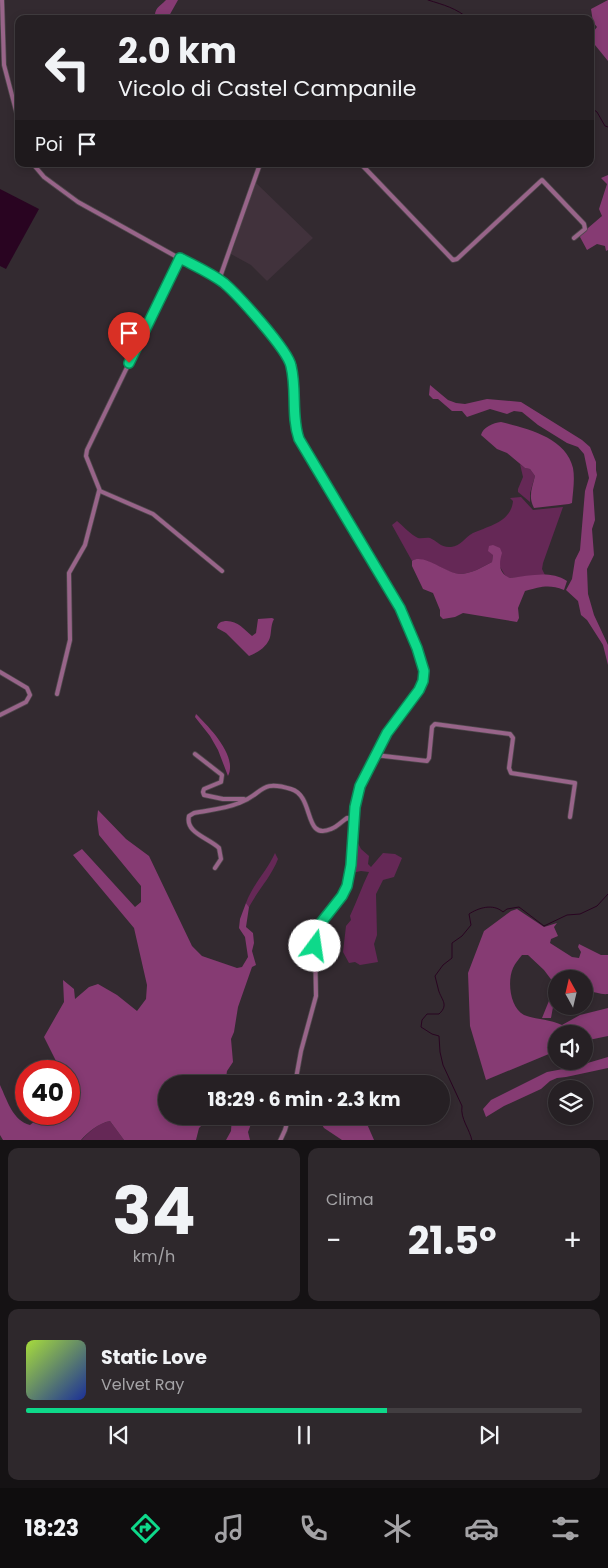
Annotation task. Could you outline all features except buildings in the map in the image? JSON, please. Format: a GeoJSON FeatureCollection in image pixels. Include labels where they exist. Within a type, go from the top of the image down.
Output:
{"type":"FeatureCollection","features":[{"type":"Feature","properties":{"kind":"street"},"geometry":{"type":"LineString","coordinates":[[2,0],[4,65],[15,107]]}},
{"type":"Feature","properties":{"kind":"street"},"geometry":{"type":"LineString","coordinates":[[35,167],[44,177],[78,202],[219,280],[232,291],[267,330],[288,357],[292,369],[295,423],[299,439],[399,605],[420,654],[424,671],[421,688],[390,728],[358,792],[347,888],[322,922],[315,937],[316,996],[297,1075]]}},
{"type":"Feature","properties":{"kind":"street"},"geometry":{"type":"LineString","coordinates":[[219,280],[259,167]]}},
{"type":"Feature","properties":{"kind":"street"},"geometry":{"type":"LineString","coordinates":[[364,167],[453,260],[457,259],[542,180],[585,225],[585,230],[574,238]]}},
{"type":"Feature","properties":{"kind":"street"},"geometry":{"type":"LineString","coordinates":[[57,694],[70,640],[69,572],[86,545],[99,491],[86,457],[86,451],[180,258]]}},
{"type":"Feature","properties":{"kind":"street"},"geometry":{"type":"LineString","coordinates":[[99,491],[153,514],[222,571]]}},
{"type":"Feature","properties":{"kind":"street"},"geometry":{"type":"LineString","coordinates":[[0,672],[27,688],[30,695],[26,702],[0,716]]}},
{"type":"Feature","properties":{"kind":"street"},"geometry":{"type":"LineString","coordinates":[[375,755],[427,761],[429,758],[432,728],[435,724],[510,734],[513,738],[509,768],[511,773],[575,783],[570,817]]}},
{"type":"Feature","properties":{"kind":"street"},"geometry":{"type":"LineString","coordinates":[[195,754],[222,775],[221,782],[204,789],[204,795],[229,800],[249,798]]}},
{"type":"Feature","properties":{"kind":"street"},"geometry":{"type":"LineString","coordinates":[[215,868],[221,859],[218,848],[192,829],[188,824],[189,816],[194,813],[236,804],[249,798],[265,786],[277,785],[294,789],[301,794],[312,824],[318,830],[330,830],[347,818],[354,820]]}},
{"type":"Feature","properties":{"kind":"street"},"geometry":{"type":"LineString","coordinates":[[280,1140],[287,1125]]}},
{"type":"Feature","properties":{"kind":"shaded area"},"geometry":{"type":"Polygon","coordinates":[[[166,0],[178,0],[170,15],[155,15],[159,6],[166,0]]]}},
{"type":"Feature","properties":{"kind":"shaded area"},"geometry":{"type":"Polygon","coordinates":[[[608,0],[608,61],[594,46],[594,31],[597,27],[594,23],[594,15],[592,15],[591,9],[608,0]]]}},
{"type":"Feature","properties":{"kind":"shaded area"},"geometry":{"type":"Polygon","coordinates":[[[608,175],[608,250],[606,251],[605,246],[597,244],[587,250],[580,237],[602,216],[599,209],[607,184],[601,178],[608,175]]]}},
{"type":"Feature","properties":{"kind":"shaded area"},"geometry":{"type":"Polygon","coordinates":[[[255,182],[313,238],[267,281],[251,265],[229,253],[233,249],[255,182]]]}},
{"type":"Feature","properties":{"kind":"shaded area"},"geometry":{"type":"Polygon","coordinates":[[[0,189],[39,209],[6,269],[0,266],[0,189]]]}},
{"type":"Feature","properties":{"kind":"shaded area"},"geometry":{"type":"Polygon","coordinates":[[[430,385],[448,400],[456,403],[465,404],[487,399],[521,402],[590,447],[596,462],[597,475],[593,490],[595,520],[592,529],[594,555],[587,569],[588,594],[594,615],[608,645],[608,665],[603,645],[587,620],[581,615],[578,601],[566,590],[572,579],[575,560],[580,550],[585,491],[589,478],[584,454],[578,447],[567,443],[538,425],[522,412],[514,411],[507,414],[490,409],[467,417],[462,411],[452,411],[438,399],[433,399],[429,395],[430,385]]]}},
{"type":"Feature","properties":{"kind":"shaded area"},"geometry":{"type":"Polygon","coordinates":[[[501,422],[532,431],[553,441],[562,449],[569,457],[573,468],[572,503],[534,508],[531,496],[535,476],[530,469],[525,468],[507,453],[497,449],[481,435],[489,426],[501,422]]]}},
{"type":"Feature","properties":{"kind":"shaded area"},"geometry":{"type":"Polygon","coordinates":[[[520,464],[530,469],[535,476],[530,493],[530,502],[518,492],[523,477],[520,464]]]}},
{"type":"Feature","properties":{"kind":"shaded area"},"geometry":{"type":"Polygon","coordinates":[[[521,497],[533,510],[563,507],[543,563],[542,569],[545,575],[506,577],[493,555],[492,562],[464,574],[454,573],[422,560],[412,561],[392,525],[397,521],[418,538],[430,538],[439,544],[451,547],[473,533],[504,519],[513,501],[510,498],[521,497]]]}},
{"type":"Feature","properties":{"kind":"shaded area"},"geometry":{"type":"Polygon","coordinates":[[[493,545],[500,548],[502,553],[500,567],[506,576],[510,578],[539,575],[554,576],[567,581],[564,590],[540,587],[525,591],[518,608],[519,618],[517,622],[463,613],[455,617],[443,619],[440,616],[440,610],[433,593],[423,589],[412,566],[412,561],[417,559],[428,561],[454,573],[468,573],[492,562],[493,555],[488,551],[489,546],[493,545]]]}},
{"type":"Feature","properties":{"kind":"shaded area"},"geometry":{"type":"Polygon","coordinates":[[[258,619],[274,619],[267,643],[260,650],[249,656],[226,633],[217,628],[222,622],[229,621],[240,626],[252,636],[256,633],[258,619]]]}},
{"type":"Feature","properties":{"kind":"shaded area"},"geometry":{"type":"Polygon","coordinates":[[[196,714],[221,742],[226,751],[230,768],[228,776],[218,750],[195,717],[196,714]]]}},
{"type":"Feature","properties":{"kind":"shaded area"},"geometry":{"type":"Polygon","coordinates":[[[98,810],[126,839],[149,856],[192,946],[202,956],[237,968],[242,967],[248,957],[245,937],[239,928],[240,919],[246,903],[249,907],[246,927],[253,933],[254,943],[252,951],[256,965],[252,967],[238,1007],[231,1039],[233,1062],[226,1075],[158,1075],[158,1125],[202,1125],[199,1128],[196,1140],[124,1140],[110,1121],[94,1128],[81,1140],[3,1140],[0,1135],[0,1085],[15,1115],[15,1125],[80,1125],[80,1060],[56,1060],[44,1037],[64,1002],[63,980],[74,989],[75,999],[89,987],[98,984],[117,995],[137,1011],[146,999],[147,985],[134,928],[73,855],[82,849],[135,907],[141,902],[141,886],[99,835],[98,810]]]}},
{"type":"Feature","properties":{"kind":"shaded area"},"geometry":{"type":"Polygon","coordinates":[[[355,837],[361,849],[369,856],[368,864],[371,867],[383,853],[395,854],[402,858],[394,877],[383,880],[376,894],[377,935],[374,944],[378,962],[360,965],[355,962],[349,963],[343,952],[346,926],[351,920],[350,916],[369,872],[351,873],[355,837]]]}},
{"type":"Feature","properties":{"kind":"shaded area"},"geometry":{"type":"Polygon","coordinates":[[[275,853],[278,859],[275,866],[249,907],[246,903],[249,896],[275,853]]]}},
{"type":"Feature","properties":{"kind":"shaded area"},"geometry":{"type":"Polygon","coordinates":[[[517,909],[544,927],[557,923],[554,927],[558,936],[551,939],[550,943],[572,957],[579,958],[581,952],[578,947],[579,944],[601,955],[608,955],[608,994],[593,992],[593,970],[548,970],[548,975],[528,955],[522,955],[514,966],[510,980],[511,994],[516,1007],[524,1015],[562,1025],[548,1025],[548,1054],[486,1080],[470,1026],[468,973],[484,931],[511,911],[517,909]]]}},
{"type":"Feature","properties":{"kind":"shaded area"},"geometry":{"type":"Polygon","coordinates":[[[548,1003],[548,1015],[552,1015],[551,1018],[542,1018],[548,1003]]]}},
{"type":"Feature","properties":{"kind":"shaded area"},"geometry":{"type":"Polygon","coordinates":[[[608,1008],[608,1036],[593,1039],[593,1025],[562,1025],[580,1015],[593,1015],[593,1012],[608,1008]]]}},
{"type":"Feature","properties":{"kind":"shaded area"},"geometry":{"type":"Polygon","coordinates":[[[608,1057],[608,1068],[548,1080],[548,1083],[541,1089],[504,1106],[486,1117],[483,1109],[491,1100],[547,1072],[558,1070],[593,1070],[593,1061],[608,1057]]]}},
{"type":"Feature","properties":{"kind":"shaded area"},"geometry":{"type":"Polygon","coordinates":[[[110,1121],[124,1140],[82,1140],[94,1128],[110,1121]]]}},
{"type":"Feature","properties":{"kind":"shaded area"},"geometry":{"type":"Polygon","coordinates":[[[231,1125],[251,1125],[248,1132],[250,1140],[226,1140],[231,1131],[231,1125]]]}},
{"type":"Feature","properties":{"kind":"shaded area"},"geometry":{"type":"Polygon","coordinates":[[[322,1125],[367,1125],[374,1140],[342,1140],[322,1125]]]}},
{"type":"Feature","properties":{"kind":"waterway"},"geometry":{"type":"LineString","coordinates":[[428,0],[455,9],[464,15]]}},
{"type":"Feature","properties":{"kind":"waterway"},"geometry":{"type":"LineString","coordinates":[[594,110],[605,126],[608,127]]}},
{"type":"Feature","properties":{"kind":"waterway"},"geometry":{"type":"LineString","coordinates":[[472,1140],[462,1115],[462,1106],[443,1065],[439,1036],[421,1027],[422,1020],[427,1014],[439,1014],[444,1007],[435,976],[443,965],[452,958],[452,943],[462,936],[471,925],[469,914],[481,908],[490,907],[503,912],[507,909],[519,907],[544,926],[567,915],[580,914],[597,906],[608,894]]}},
{"type":"Feature","properties":{"kind":"route"},"geometry":{"type":"LineString","coordinates":[[129,363],[180,258],[216,278],[232,291],[279,343],[289,359],[292,372],[295,423],[299,439],[399,605],[420,654],[424,671],[421,688],[387,733],[359,788],[355,807],[351,865],[346,890],[320,924],[316,934],[315,946]]}}]}
